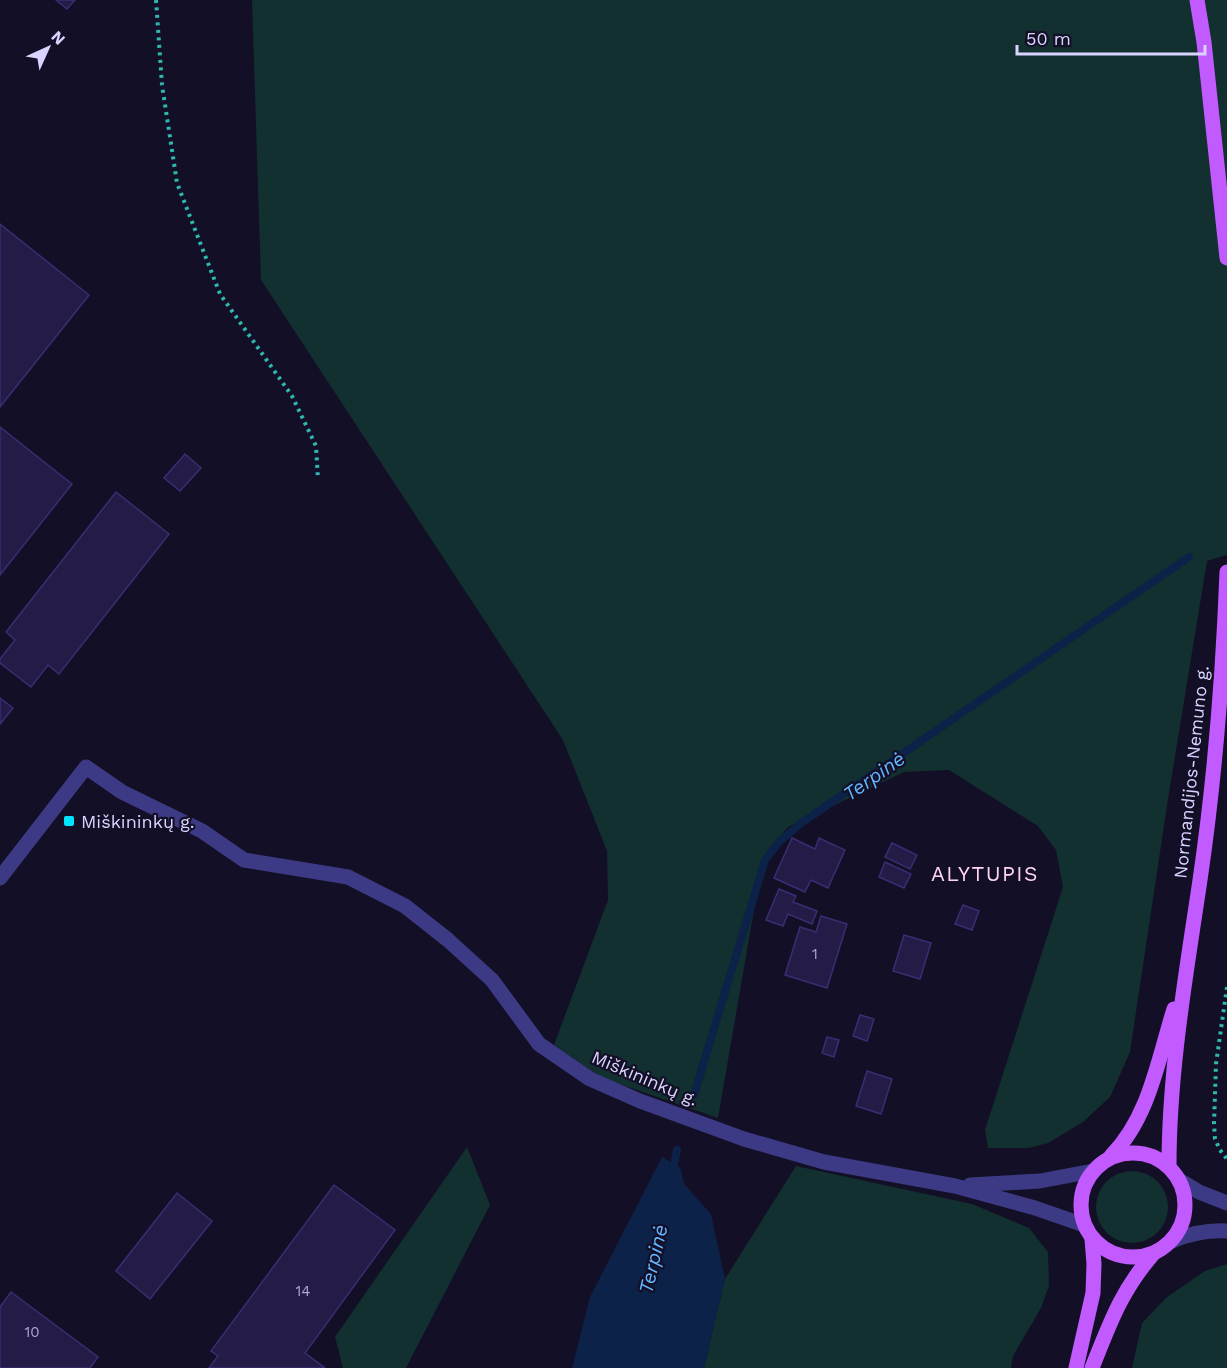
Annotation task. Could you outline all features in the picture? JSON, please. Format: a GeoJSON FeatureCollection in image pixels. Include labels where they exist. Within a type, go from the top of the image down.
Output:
{"type":"FeatureCollection","features":[{"type":"Feature","properties":{"kind":"main road"},"geometry":{"type":"LineString","coordinates":[[1197,0],[1204,42],[1227,258]]}},
{"type":"Feature","properties":{"kind":"main road","name":"Normandijos-Nemuno g."},"geometry":{"type":"LineString","coordinates":[[1169,1166],[1170,1109],[1184,975],[1200,881],[1223,677],[1227,572]]}},
{"type":"Feature","properties":{"kind":"main road","name":"Normandijos-Nemuno g."},"geometry":{"type":"LineString","coordinates":[[1108,1159],[1124,1143],[1136,1125],[1145,1104],[1184,975]]}},
{"type":"Feature","properties":{"kind":"main road"},"geometry":{"type":"LineString","coordinates":[[1092,1368],[1119,1302],[1135,1275],[1154,1254],[1172,1241],[1180,1230],[1185,1211],[1184,1192],[1169,1166],[1155,1157],[1139,1153],[1123,1154],[1108,1159],[1094,1171],[1083,1191],[1081,1202],[1084,1225],[1092,1239],[1102,1248],[1114,1254],[1127,1258],[1140,1258],[1154,1254]]}},
{"type":"Feature","properties":{"kind":"main road"},"geometry":{"type":"LineString","coordinates":[[1076,1368],[1093,1293],[1092,1239]]}},
{"type":"Feature","properties":{"kind":"street","name":"Miškininkų g."},"geometry":{"type":"LineString","coordinates":[[0,878],[86,767],[122,792],[202,831],[244,860],[348,877],[405,906],[448,940],[492,980],[539,1044],[590,1079],[640,1101],[744,1139],[824,1162],[955,1186],[1035,1208],[1084,1225]]}},
{"type":"Feature","properties":{"kind":"street","name":"Miškininkų g."},"geometry":{"type":"LineString","coordinates":[[955,1186],[1040,1181],[1094,1171]]}},
{"type":"Feature","properties":{"kind":"street"},"geometry":{"type":"LineString","coordinates":[[1179,1180],[1199,1192],[1227,1203]]}},
{"type":"Feature","properties":{"kind":"street"},"geometry":{"type":"LineString","coordinates":[[1172,1241],[1208,1230],[1227,1231]]}},
{"type":"Feature","properties":{"kind":"path"},"geometry":{"type":"LineString","coordinates":[[156,0],[162,85],[177,183],[220,294],[292,396],[316,446],[318,479]]}},
{"type":"Feature","properties":{"kind":"path"},"geometry":{"type":"LineString","coordinates":[[1227,987],[1216,1064],[1214,1124],[1215,1139],[1227,1159]]}},
{"type":"Feature","properties":{"kind":"green space"},"geometry":{"type":"Polygon","coordinates":[[[252,0],[1227,0],[1227,555],[1207,561],[1130,1052],[1110,1097],[1083,1122],[1048,1143],[1028,1148],[988,1148],[985,1130],[1063,887],[1056,850],[1038,826],[949,770],[904,772],[788,827],[763,858],[718,1118],[602,1078],[554,1045],[608,900],[607,851],[563,740],[261,280],[252,0]]]}},
{"type":"Feature","properties":{"kind":"green space"},"geometry":{"type":"Polygon","coordinates":[[[467,1147],[490,1205],[406,1368],[343,1368],[335,1337],[467,1147]]]}},
{"type":"Feature","properties":{"kind":"green space"},"geometry":{"type":"Polygon","coordinates":[[[796,1166],[972,1204],[1029,1228],[1048,1252],[1049,1286],[1041,1308],[1013,1356],[1011,1368],[704,1368],[725,1279],[796,1166]]]}},
{"type":"Feature","properties":{"kind":"green space"},"geometry":{"type":"Polygon","coordinates":[[[1132,1171],[1152,1177],[1162,1187],[1168,1207],[1162,1227],[1152,1237],[1132,1243],[1112,1237],[1102,1227],[1096,1207],[1102,1187],[1112,1177],[1132,1171]]]}},
{"type":"Feature","properties":{"kind":"green space"},"geometry":{"type":"Polygon","coordinates":[[[1227,1264],[1227,1368],[1132,1368],[1142,1323],[1167,1297],[1205,1271],[1227,1264]]]}},
{"type":"Feature","properties":{"kind":"water"},"geometry":{"type":"Polygon","coordinates":[[[662,1157],[680,1167],[684,1184],[711,1214],[725,1279],[704,1368],[572,1368],[590,1297],[662,1157]]]}},
{"type":"Feature","properties":{"kind":"building"},"geometry":{"type":"Polygon","coordinates":[[[56,0],[75,0],[67,9],[56,0]]]}},
{"type":"Feature","properties":{"kind":"building"},"geometry":{"type":"Polygon","coordinates":[[[0,224],[89,295],[0,407],[0,224]]]}},
{"type":"Feature","properties":{"kind":"building"},"geometry":{"type":"Polygon","coordinates":[[[0,427],[72,484],[0,575],[0,427]]]}},
{"type":"Feature","properties":{"kind":"building"},"geometry":{"type":"Polygon","coordinates":[[[185,454],[201,468],[180,491],[164,478],[185,454]]]}},
{"type":"Feature","properties":{"kind":"building"},"geometry":{"type":"Polygon","coordinates":[[[116,492],[169,534],[59,674],[48,665],[31,687],[0,663],[0,659],[15,640],[6,632],[116,492]]]}},
{"type":"Feature","properties":{"kind":"building"},"geometry":{"type":"Polygon","coordinates":[[[0,698],[13,708],[0,724],[0,698]]]}},
{"type":"Feature","properties":{"kind":"building"},"geometry":{"type":"Polygon","coordinates":[[[792,838],[815,849],[819,838],[845,850],[828,888],[811,880],[805,892],[774,878],[792,838]]]}},
{"type":"Feature","properties":{"kind":"building"},"geometry":{"type":"Polygon","coordinates":[[[892,843],[917,855],[910,869],[885,857],[892,843]]]}},
{"type":"Feature","properties":{"kind":"building"},"geometry":{"type":"Polygon","coordinates":[[[885,862],[911,874],[904,888],[879,877],[885,862]]]}},
{"type":"Feature","properties":{"kind":"building"},"geometry":{"type":"Polygon","coordinates":[[[779,889],[796,896],[793,902],[817,911],[812,924],[788,914],[783,926],[766,920],[779,889]]]}},
{"type":"Feature","properties":{"kind":"building"},"geometry":{"type":"Polygon","coordinates":[[[963,905],[979,911],[972,930],[955,924],[963,905]]]}},
{"type":"Feature","properties":{"kind":"building"},"geometry":{"type":"Polygon","coordinates":[[[821,916],[847,924],[827,988],[785,975],[800,927],[816,932],[821,916]]]}},
{"type":"Feature","properties":{"kind":"building"},"geometry":{"type":"Polygon","coordinates":[[[904,935],[931,943],[920,979],[893,971],[904,935]]]}},
{"type":"Feature","properties":{"kind":"building"},"geometry":{"type":"Polygon","coordinates":[[[860,1015],[874,1019],[867,1041],[853,1036],[860,1015]]]}},
{"type":"Feature","properties":{"kind":"building"},"geometry":{"type":"Polygon","coordinates":[[[827,1037],[839,1040],[834,1057],[822,1053],[827,1037]]]}},
{"type":"Feature","properties":{"kind":"building"},"geometry":{"type":"Polygon","coordinates":[[[867,1071],[892,1079],[881,1114],[856,1106],[867,1071]]]}},
{"type":"Feature","properties":{"kind":"building"},"geometry":{"type":"Polygon","coordinates":[[[334,1185],[395,1230],[305,1353],[325,1368],[209,1368],[218,1356],[211,1351],[334,1185]]]}},
{"type":"Feature","properties":{"kind":"building"},"geometry":{"type":"Polygon","coordinates":[[[177,1193],[212,1221],[150,1299],[116,1271],[177,1193]]]}},
{"type":"Feature","properties":{"kind":"building"},"geometry":{"type":"Polygon","coordinates":[[[11,1292],[98,1357],[90,1368],[0,1368],[0,1307],[11,1292]]]}},
{"type":"Feature","properties":{"kind":"waterway","name":"Terpinė"},"geometry":{"type":"LineString","coordinates":[[694,1095],[765,860],[779,842],[800,824],[1189,557]]}},
{"type":"Feature","properties":{"kind":"waterway","name":"Terpinė"},"geometry":{"type":"LineString","coordinates":[[672,1173],[677,1150]]}},
{"type":"Feature","properties":{"kind":"place","name":"Miškininkų g."},"geometry":{"type":"Point","coordinates":[69,821]}},
{"type":"Feature","properties":{"kind":"district","name":"ALYTUPIS"},"geometry":{"type":"Point","coordinates":[985,873]}}]}
